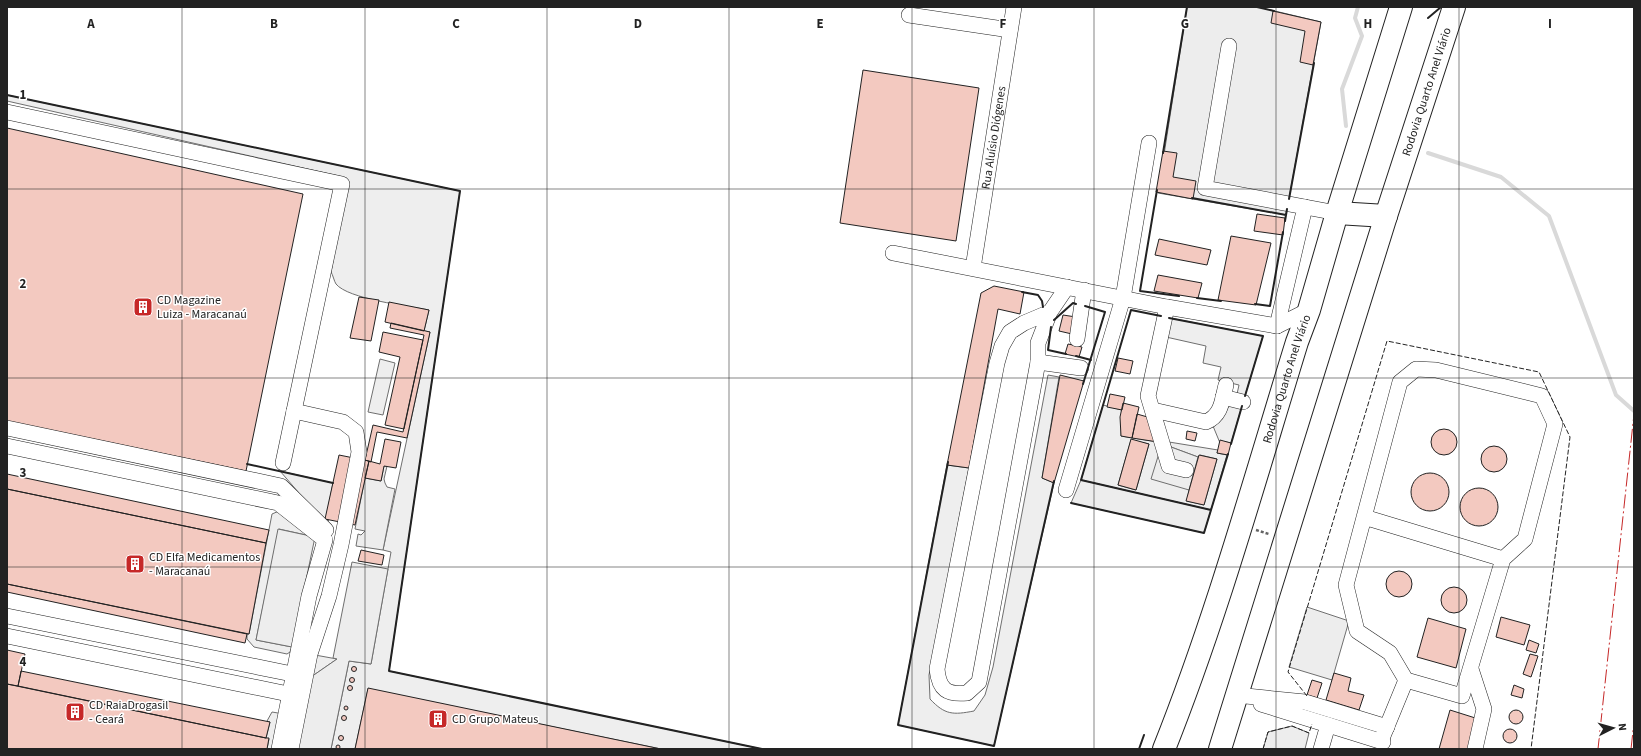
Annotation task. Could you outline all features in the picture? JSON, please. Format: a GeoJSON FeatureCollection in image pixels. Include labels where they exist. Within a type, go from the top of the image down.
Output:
{"type":"FeatureCollection","features":[{"type":"Feature","properties":{"kind":"highway","name":"Rodovia Quarto Anel Viário"},"geometry":{"type":"LineString","coordinates":[[1164,749],[1184,700],[1297,342],[1309,310],[1337,213],[1401,7]]}},
{"type":"Feature","properties":{"kind":"highway","name":"Rodovia Quarto Anel Viário"},"geometry":{"type":"LineString","coordinates":[[1220,749],[1284,539],[1454,7]]}},
{"type":"Feature","properties":{"kind":"highway"},"geometry":{"type":"LineString","coordinates":[[1337,213],[1386,216]]}},
{"type":"Feature","properties":{"kind":"street","name":"Rua Aluísio Diógenes"},"geometry":{"type":"LineString","coordinates":[[973,268],[1014,7]]}},
{"type":"Feature","properties":{"kind":"street"},"geometry":{"type":"LineString","coordinates":[[909,15],[1010,30]]}},
{"type":"Feature","properties":{"kind":"street"},"geometry":{"type":"LineString","coordinates":[[1229,46],[1205,188],[1337,213]]}},
{"type":"Feature","properties":{"kind":"street"},"geometry":{"type":"LineString","coordinates":[[7,112],[342,184],[283,463]]}},
{"type":"Feature","properties":{"kind":"street"},"geometry":{"type":"LineString","coordinates":[[1066,490],[1123,298],[1149,143]]}},
{"type":"Feature","properties":{"kind":"street"},"geometry":{"type":"LineString","coordinates":[[1277,326],[1305,207]]}},
{"type":"Feature","properties":{"kind":"street"},"geometry":{"type":"LineString","coordinates":[[893,253],[1167,307],[1277,326],[1309,310]]}},
{"type":"Feature","properties":{"kind":"street"},"geometry":{"type":"LineString","coordinates":[[1050,312],[1024,322],[1010,332],[1002,346],[997,363],[937,669],[938,682],[946,692],[967,694],[979,682],[1038,362],[1038,343],[1050,312],[1067,287]]}},
{"type":"Feature","properties":{"kind":"street"},"geometry":{"type":"LineString","coordinates":[[1077,339],[1084,290]]}},
{"type":"Feature","properties":{"kind":"street"},"geometry":{"type":"LineString","coordinates":[[1167,307],[1148,396],[1169,466],[1186,470]]}},
{"type":"Feature","properties":{"kind":"street"},"geometry":{"type":"LineString","coordinates":[[1038,362],[1081,368]]}},
{"type":"Feature","properties":{"kind":"street"},"geometry":{"type":"LineString","coordinates":[[1416,369],[1436,370],[1542,396],[1555,424],[1525,539],[1504,559],[1462,696],[1406,680],[1390,653],[1357,631],[1346,585],[1364,518],[1400,382],[1416,369]]}},
{"type":"Feature","properties":{"kind":"street"},"geometry":{"type":"LineString","coordinates":[[1153,410],[1206,422],[1214,419],[1219,411],[1225,391],[1243,402]]}},
{"type":"Feature","properties":{"kind":"street"},"geometry":{"type":"LineString","coordinates":[[294,411],[343,422],[356,432],[359,452],[341,545],[329,596],[310,654],[299,675]]}},
{"type":"Feature","properties":{"kind":"street"},"geometry":{"type":"LineString","coordinates":[[7,428],[281,486],[341,545]]}},
{"type":"Feature","properties":{"kind":"street"},"geometry":{"type":"LineString","coordinates":[[7,446],[278,503],[325,540],[309,596],[295,696],[290,749]]}},
{"type":"Feature","properties":{"kind":"street"},"geometry":{"type":"LineString","coordinates":[[1364,518],[1504,559]]}},
{"type":"Feature","properties":{"kind":"street"},"geometry":{"type":"LineString","coordinates":[[7,616],[299,675]]}},
{"type":"Feature","properties":{"kind":"street"},"geometry":{"type":"LineString","coordinates":[[7,636],[295,696]]}},
{"type":"Feature","properties":{"kind":"street"},"geometry":{"type":"LineString","coordinates":[[1471,669],[1484,709],[1475,749]]}},
{"type":"Feature","properties":{"kind":"street"},"geometry":{"type":"LineString","coordinates":[[1236,695],[1328,725],[1383,745],[1387,727],[1406,680]]}},
{"type":"Feature","properties":{"kind":"street"},"geometry":{"type":"LineString","coordinates":[[1236,695],[1305,702],[1387,727]]}},
{"type":"Feature","properties":{"kind":"street"},"geometry":{"type":"LineString","coordinates":[[279,749],[295,696]]}},
{"type":"Feature","properties":{"kind":"street"},"geometry":{"type":"LineString","coordinates":[[1321,749],[1328,725]]}},
{"type":"Feature","properties":{"kind":"path"},"geometry":{"type":"LineString","coordinates":[[1240,526],[1284,539]]}},
{"type":"Feature","properties":{"kind":"shaded area"},"geometry":{"type":"Polygon","coordinates":[[[1187,7],[1258,7],[1321,22],[1286,215],[1158,193],[1187,7]]]}},
{"type":"Feature","properties":{"kind":"shaded area"},"geometry":{"type":"Polygon","coordinates":[[[7,95],[460,191],[389,671],[762,749],[661,749],[368,689],[355,749],[331,749],[349,661],[371,664],[391,552],[383,550],[430,332],[424,331],[429,310],[365,298],[353,294],[336,284],[331,272],[345,192],[343,177],[7,101],[7,95]]]}},
{"type":"Feature","properties":{"kind":"shaded area"},"geometry":{"type":"Polygon","coordinates":[[[1170,318],[1263,336],[1244,399],[1237,394],[1239,385],[1218,380],[1221,367],[1203,363],[1206,346],[1166,337],[1170,318]]]}},
{"type":"Feature","properties":{"kind":"shaded area"},"geometry":{"type":"Polygon","coordinates":[[[380,359],[395,363],[383,415],[368,412],[380,359]]]}},
{"type":"Feature","properties":{"kind":"shaded area"},"geometry":{"type":"Polygon","coordinates":[[[1048,375],[1059,377],[1042,478],[1054,483],[994,746],[898,725],[947,465],[969,468],[929,675],[930,699],[945,711],[960,713],[974,711],[985,695],[993,667],[1048,375]]]}},
{"type":"Feature","properties":{"kind":"shaded area"},"geometry":{"type":"Polygon","coordinates":[[[1103,405],[1122,410],[1121,436],[1158,442],[1189,490],[1187,501],[1204,505],[1217,459],[1200,455],[1198,457],[1171,447],[1169,442],[1218,450],[1217,453],[1227,455],[1211,510],[1081,480],[1103,405]],[[1131,440],[1118,485],[1136,490],[1149,444],[1131,440]]]}},
{"type":"Feature","properties":{"kind":"shaded area"},"geometry":{"type":"Polygon","coordinates":[[[1230,405],[1242,406],[1231,443],[1221,441],[1220,443],[1213,426],[1230,405]]]}},
{"type":"Feature","properties":{"kind":"shaded area"},"geometry":{"type":"Polygon","coordinates":[[[1171,447],[1198,457],[1189,490],[1151,479],[1160,450],[1171,447]]]}},
{"type":"Feature","properties":{"kind":"shaded area"},"geometry":{"type":"Polygon","coordinates":[[[384,466],[387,466],[384,479],[385,483],[387,487],[395,489],[383,550],[356,546],[358,534],[361,535],[365,531],[355,529],[365,478],[381,481],[384,466]]]}},
{"type":"Feature","properties":{"kind":"shaded area"},"geometry":{"type":"Polygon","coordinates":[[[280,471],[333,483],[326,519],[329,520],[327,522],[324,522],[280,471]]]}},
{"type":"Feature","properties":{"kind":"shaded area"},"geometry":{"type":"Polygon","coordinates":[[[1081,480],[1211,510],[1204,533],[1071,503],[1081,480]]]}},
{"type":"Feature","properties":{"kind":"shaded area"},"geometry":{"type":"Polygon","coordinates":[[[279,511],[315,537],[279,529],[256,640],[292,647],[290,652],[287,654],[254,647],[247,639],[272,514],[279,511]]]}},
{"type":"Feature","properties":{"kind":"shaded area"},"geometry":{"type":"Polygon","coordinates":[[[278,529],[315,537],[292,647],[256,640],[278,529]]]}},
{"type":"Feature","properties":{"kind":"shaded area"},"geometry":{"type":"Polygon","coordinates":[[[352,562],[388,569],[371,664],[349,661],[331,749],[297,749],[311,677],[337,659],[333,658],[352,562]]]}},
{"type":"Feature","properties":{"kind":"shaded area"},"geometry":{"type":"Polygon","coordinates":[[[1307,607],[1349,621],[1332,680],[1289,667],[1307,607]]]}},
{"type":"Feature","properties":{"kind":"shaded area"},"geometry":{"type":"Polygon","coordinates":[[[315,655],[337,659],[311,677],[315,655]]]}},
{"type":"Feature","properties":{"kind":"shaded area"},"geometry":{"type":"Polygon","coordinates":[[[272,712],[278,713],[282,717],[275,749],[267,749],[269,739],[266,738],[270,722],[267,721],[272,712]]]}},
{"type":"Feature","properties":{"kind":"shaded area"},"geometry":{"type":"Polygon","coordinates":[[[1292,726],[1309,733],[1305,749],[1263,749],[1268,732],[1292,726]]]}},
{"type":"Feature","properties":{"kind":"building"},"geometry":{"type":"Polygon","coordinates":[[[1273,11],[1321,22],[1313,65],[1300,62],[1305,31],[1271,23],[1273,11]]]}},
{"type":"Feature","properties":{"kind":"building"},"geometry":{"type":"Polygon","coordinates":[[[863,70],[979,88],[956,241],[840,223],[863,70]]]}},
{"type":"Feature","properties":{"kind":"building","name":"CD Magazine Luiza - Maracanaú"},"geometry":{"type":"Polygon","coordinates":[[[7,128],[303,194],[246,471],[7,421],[7,128]]]}},
{"type":"Feature","properties":{"kind":"building"},"geometry":{"type":"Polygon","coordinates":[[[1163,151],[1177,153],[1173,177],[1196,181],[1193,199],[1156,192],[1163,151]]]}},
{"type":"Feature","properties":{"kind":"building"},"geometry":{"type":"Polygon","coordinates":[[[1257,214],[1285,218],[1283,235],[1254,231],[1257,214]]]}},
{"type":"Feature","properties":{"kind":"building"},"geometry":{"type":"Polygon","coordinates":[[[1231,236],[1271,243],[1256,305],[1218,300],[1231,236]]]}},
{"type":"Feature","properties":{"kind":"building"},"geometry":{"type":"Polygon","coordinates":[[[1159,239],[1211,250],[1207,265],[1155,255],[1159,239]]]}},
{"type":"Feature","properties":{"kind":"building"},"geometry":{"type":"Polygon","coordinates":[[[1158,275],[1202,283],[1198,298],[1154,291],[1158,275]]]}},
{"type":"Feature","properties":{"kind":"building"},"geometry":{"type":"Polygon","coordinates":[[[994,286],[1024,292],[1020,314],[998,309],[969,468],[947,465],[981,293],[994,286]]]}},
{"type":"Feature","properties":{"kind":"building"},"geometry":{"type":"Polygon","coordinates":[[[359,297],[379,300],[371,341],[350,338],[359,297]]]}},
{"type":"Feature","properties":{"kind":"building"},"geometry":{"type":"Polygon","coordinates":[[[389,302],[429,310],[424,331],[385,322],[389,302]]]}},
{"type":"Feature","properties":{"kind":"building"},"geometry":{"type":"Polygon","coordinates":[[[1063,315],[1076,317],[1072,334],[1059,331],[1063,315]]]}},
{"type":"Feature","properties":{"kind":"building"},"geometry":{"type":"Polygon","coordinates":[[[391,323],[430,332],[407,438],[377,432],[371,462],[365,460],[373,425],[403,432],[424,335],[390,328],[391,323]]]}},
{"type":"Feature","properties":{"kind":"building"},"geometry":{"type":"Polygon","coordinates":[[[383,332],[423,340],[404,429],[385,425],[400,357],[379,352],[383,332]]]}},
{"type":"Feature","properties":{"kind":"building"},"geometry":{"type":"Polygon","coordinates":[[[1068,344],[1082,347],[1079,357],[1065,354],[1068,344]]]}},
{"type":"Feature","properties":{"kind":"building"},"geometry":{"type":"Polygon","coordinates":[[[1118,358],[1133,361],[1130,374],[1115,371],[1118,358]]]}},
{"type":"Feature","properties":{"kind":"building"},"geometry":{"type":"Polygon","coordinates":[[[1060,375],[1084,381],[1054,483],[1042,478],[1060,375]]]}},
{"type":"Feature","properties":{"kind":"building"},"geometry":{"type":"Polygon","coordinates":[[[1110,394],[1125,397],[1122,410],[1107,407],[1110,394]]]}},
{"type":"Feature","properties":{"kind":"building"},"geometry":{"type":"Polygon","coordinates":[[[1123,403],[1139,407],[1132,438],[1121,436],[1120,417],[1123,403]]]}},
{"type":"Feature","properties":{"kind":"building"},"geometry":{"type":"Polygon","coordinates":[[[1137,414],[1151,418],[1158,442],[1132,438],[1137,414]]]}},
{"type":"Feature","properties":{"kind":"building"},"geometry":{"type":"Polygon","coordinates":[[[1444,429],[1453,433],[1457,442],[1453,451],[1444,455],[1435,451],[1431,442],[1435,433],[1444,429]]]}},
{"type":"Feature","properties":{"kind":"building"},"geometry":{"type":"Polygon","coordinates":[[[1187,431],[1197,433],[1195,441],[1186,439],[1187,431]]]}},
{"type":"Feature","properties":{"kind":"building"},"geometry":{"type":"Polygon","coordinates":[[[385,439],[401,442],[396,468],[384,466],[381,481],[365,478],[369,461],[380,464],[385,439]]]}},
{"type":"Feature","properties":{"kind":"building"},"geometry":{"type":"Polygon","coordinates":[[[1131,439],[1149,444],[1136,490],[1118,485],[1131,439]]]}},
{"type":"Feature","properties":{"kind":"building"},"geometry":{"type":"Polygon","coordinates":[[[1220,440],[1231,443],[1228,455],[1217,453],[1220,440]]]}},
{"type":"Feature","properties":{"kind":"building"},"geometry":{"type":"Polygon","coordinates":[[[1494,446],[1503,450],[1507,459],[1503,468],[1494,472],[1485,468],[1481,459],[1485,450],[1494,446]]]}},
{"type":"Feature","properties":{"kind":"building"},"geometry":{"type":"Polygon","coordinates":[[[339,455],[369,461],[355,525],[325,519],[339,455]]]}},
{"type":"Feature","properties":{"kind":"building"},"geometry":{"type":"Polygon","coordinates":[[[1199,455],[1217,459],[1204,505],[1186,501],[1199,455]]]}},
{"type":"Feature","properties":{"kind":"building"},"geometry":{"type":"Polygon","coordinates":[[[1426,473],[1434,473],[1444,478],[1448,485],[1448,499],[1444,506],[1434,511],[1426,511],[1416,506],[1414,503],[1411,496],[1411,488],[1416,478],[1419,476],[1426,473]]]}},
{"type":"Feature","properties":{"kind":"building"},"geometry":{"type":"Polygon","coordinates":[[[7,474],[269,530],[266,543],[7,489],[7,474]]]}},
{"type":"Feature","properties":{"kind":"building"},"geometry":{"type":"Polygon","coordinates":[[[1475,488],[1483,488],[1493,493],[1497,500],[1497,514],[1493,521],[1483,526],[1475,526],[1465,521],[1463,518],[1460,511],[1460,503],[1465,493],[1468,491],[1475,488]]]}},
{"type":"Feature","properties":{"kind":"building","name":"CD Elfa Medicamentos - Maracanaú"},"geometry":{"type":"Polygon","coordinates":[[[7,489],[266,543],[249,634],[7,584],[7,489]]]}},
{"type":"Feature","properties":{"kind":"building"},"geometry":{"type":"Polygon","coordinates":[[[361,550],[384,555],[382,565],[358,561],[361,550]]]}},
{"type":"Feature","properties":{"kind":"building"},"geometry":{"type":"Polygon","coordinates":[[[1399,571],[1408,575],[1412,584],[1408,593],[1399,597],[1390,593],[1386,584],[1390,575],[1399,571]]]}},
{"type":"Feature","properties":{"kind":"building"},"geometry":{"type":"Polygon","coordinates":[[[7,584],[247,634],[245,643],[7,592],[7,584]]]}},
{"type":"Feature","properties":{"kind":"building"},"geometry":{"type":"Polygon","coordinates":[[[1454,587],[1463,591],[1467,600],[1463,609],[1454,613],[1445,609],[1441,600],[1445,591],[1454,587]]]}},
{"type":"Feature","properties":{"kind":"building"},"geometry":{"type":"Polygon","coordinates":[[[1501,617],[1530,625],[1524,645],[1496,637],[1501,617]]]}},
{"type":"Feature","properties":{"kind":"building"},"geometry":{"type":"Polygon","coordinates":[[[1428,618],[1466,629],[1456,668],[1417,657],[1428,618]]]}},
{"type":"Feature","properties":{"kind":"building"},"geometry":{"type":"Polygon","coordinates":[[[1529,640],[1539,644],[1536,653],[1526,650],[1529,640]]]}},
{"type":"Feature","properties":{"kind":"building"},"geometry":{"type":"Polygon","coordinates":[[[7,650],[25,654],[18,686],[7,684],[7,650]]]}},
{"type":"Feature","properties":{"kind":"building"},"geometry":{"type":"Polygon","coordinates":[[[1530,654],[1538,656],[1531,677],[1523,674],[1530,654]]]}},
{"type":"Feature","properties":{"kind":"building"},"geometry":{"type":"Polygon","coordinates":[[[352,667],[356,667],[356,671],[352,671],[352,667]]]}},
{"type":"Feature","properties":{"kind":"building"},"geometry":{"type":"Polygon","coordinates":[[[21,671],[270,722],[266,738],[18,686],[21,671]]]}},
{"type":"Feature","properties":{"kind":"building"},"geometry":{"type":"Polygon","coordinates":[[[1334,673],[1351,678],[1348,691],[1364,695],[1359,710],[1326,700],[1334,673]]]}},
{"type":"Feature","properties":{"kind":"building"},"geometry":{"type":"Polygon","coordinates":[[[350,678],[354,678],[354,682],[350,682],[350,678]]]}},
{"type":"Feature","properties":{"kind":"building"},"geometry":{"type":"Polygon","coordinates":[[[1312,680],[1322,683],[1317,698],[1307,695],[1312,680]]]}},
{"type":"Feature","properties":{"kind":"building","name":"CD RaiaDrogasil - Ceará"},"geometry":{"type":"Polygon","coordinates":[[[7,684],[269,738],[267,749],[7,749],[7,684]]]}},
{"type":"Feature","properties":{"kind":"building"},"geometry":{"type":"Polygon","coordinates":[[[1514,685],[1524,689],[1522,698],[1511,695],[1514,685]]]}},
{"type":"Feature","properties":{"kind":"building"},"geometry":{"type":"Polygon","coordinates":[[[348,686],[352,686],[352,690],[348,690],[348,686]]]}},
{"type":"Feature","properties":{"kind":"building","name":"CD Grupo Mateus"},"geometry":{"type":"Polygon","coordinates":[[[368,688],[661,749],[355,749],[368,688]]]}},
{"type":"Feature","properties":{"kind":"building"},"geometry":{"type":"Polygon","coordinates":[[[344,706],[348,706],[348,710],[344,710],[344,706]]]}},
{"type":"Feature","properties":{"kind":"building"},"geometry":{"type":"Polygon","coordinates":[[[1450,710],[1488,722],[1481,749],[1439,749],[1450,710]]]}},
{"type":"Feature","properties":{"kind":"building"},"geometry":{"type":"Polygon","coordinates":[[[1516,710],[1521,712],[1523,717],[1521,722],[1516,724],[1511,722],[1509,717],[1511,712],[1516,710]]]}},
{"type":"Feature","properties":{"kind":"building"},"geometry":{"type":"Polygon","coordinates":[[[342,716],[346,716],[346,720],[342,720],[342,716]]]}},
{"type":"Feature","properties":{"kind":"building"},"geometry":{"type":"Polygon","coordinates":[[[1510,729],[1515,731],[1517,736],[1515,741],[1510,743],[1505,741],[1503,736],[1505,731],[1510,729]]]}},
{"type":"Feature","properties":{"kind":"building"},"geometry":{"type":"Polygon","coordinates":[[[339,736],[343,736],[343,740],[339,740],[339,736]]]}},
{"type":"Feature","properties":{"kind":"building"},"geometry":{"type":"Polygon","coordinates":[[[336,745],[340,745],[340,749],[336,749],[336,745]]]}},
{"type":"Feature","properties":{"kind":"waterway"},"geometry":{"type":"LineString","coordinates":[[1346,126],[1342,89],[1362,36],[1355,18],[1358,7]]}},
{"type":"Feature","properties":{"kind":"waterway"},"geometry":{"type":"LineString","coordinates":[[1428,153],[1501,177],[1549,216],[1616,395],[1634,411]]}},
{"type":"Feature","properties":{"kind":"fence"},"geometry":{"type":"LineString","coordinates":[[1307,696],[1288,672],[1387,341],[1539,372],[1570,437],[1531,749]]}},
{"type":"Feature","properties":{"kind":"fence"},"geometry":{"type":"LineString","coordinates":[[1263,749],[1268,732],[1292,726],[1309,733],[1312,724]]}},
{"type":"Feature","properties":{"kind":"wall"},"geometry":{"type":"LineString","coordinates":[[1163,153],[1187,7]]}},
{"type":"Feature","properties":{"kind":"wall"},"geometry":{"type":"LineString","coordinates":[[1257,7],[1274,11]]}},
{"type":"Feature","properties":{"kind":"wall"},"geometry":{"type":"LineString","coordinates":[[1428,18],[1441,7]]}},
{"type":"Feature","properties":{"kind":"wall"},"geometry":{"type":"LineString","coordinates":[[1289,199],[1314,63]]}},
{"type":"Feature","properties":{"kind":"wall"},"geometry":{"type":"LineString","coordinates":[[7,95],[460,191],[389,671],[762,749]]}},
{"type":"Feature","properties":{"kind":"wall"},"geometry":{"type":"LineString","coordinates":[[1157,190],[1140,291],[1179,296]]}},
{"type":"Feature","properties":{"kind":"wall"},"geometry":{"type":"LineString","coordinates":[[1192,198],[1286,215]]}},
{"type":"Feature","properties":{"kind":"wall"},"geometry":{"type":"LineString","coordinates":[[1285,221],[1287,209]]}},
{"type":"Feature","properties":{"kind":"wall"},"geometry":{"type":"LineString","coordinates":[[1255,304],[1270,306],[1283,232]]}},
{"type":"Feature","properties":{"kind":"wall"},"geometry":{"type":"LineString","coordinates":[[1022,292],[1038,295],[1042,301],[1043,307]]}},
{"type":"Feature","properties":{"kind":"wall"},"geometry":{"type":"LineString","coordinates":[[1197,298],[1221,301]]}},
{"type":"Feature","properties":{"kind":"wall"},"geometry":{"type":"LineString","coordinates":[[1054,320],[1073,303],[1076,304]]}},
{"type":"Feature","properties":{"kind":"wall"},"geometry":{"type":"LineString","coordinates":[[1083,384],[1105,312],[1085,306]]}},
{"type":"Feature","properties":{"kind":"wall"},"geometry":{"type":"LineString","coordinates":[[1161,316],[1131,310],[1081,480],[1211,510]]}},
{"type":"Feature","properties":{"kind":"wall"},"geometry":{"type":"LineString","coordinates":[[1169,318],[1263,336],[1245,396]]}},
{"type":"Feature","properties":{"kind":"wall"},"geometry":{"type":"LineString","coordinates":[[1051,327],[1048,350],[1066,354]]}},
{"type":"Feature","properties":{"kind":"wall"},"geometry":{"type":"LineString","coordinates":[[1076,356],[1091,360]]}},
{"type":"Feature","properties":{"kind":"wall"},"geometry":{"type":"LineString","coordinates":[[1231,444],[1242,406]]}},
{"type":"Feature","properties":{"kind":"wall"},"geometry":{"type":"LineString","coordinates":[[1071,503],[1204,533],[1228,454]]}},
{"type":"Feature","properties":{"kind":"wall"},"geometry":{"type":"LineString","coordinates":[[948,462],[898,725],[994,746],[1054,481]]}},
{"type":"Feature","properties":{"kind":"wall"},"geometry":{"type":"LineString","coordinates":[[247,464],[333,483]]}},
{"type":"Feature","properties":{"kind":"wall"},"geometry":{"type":"LineString","coordinates":[[1139,749],[1144,735]]}},
{"type":"Feature","properties":{"kind":"power"},"geometry":{"type":"LineString","coordinates":[[1598,749],[1634,414]]}},
{"type":"Feature","properties":{"kind":"power"},"geometry":{"type":"LineString","coordinates":[[1631,749],[1634,722]]}},
{"type":"Feature","properties":{"kind":"place","name":"CD Magazine Luiza - Maracanaú"},"geometry":{"type":"Point","coordinates":[143,307]}},
{"type":"Feature","properties":{"kind":"place","name":"CD Elfa Medicamentos - Maracanaú"},"geometry":{"type":"Point","coordinates":[135,564]}},
{"type":"Feature","properties":{"kind":"place","name":"CD RaiaDrogasil - Ceará"},"geometry":{"type":"Point","coordinates":[75,712]}},
{"type":"Feature","properties":{"kind":"place","name":"CD Grupo Mateus"},"geometry":{"type":"Point","coordinates":[438,719]}}]}
